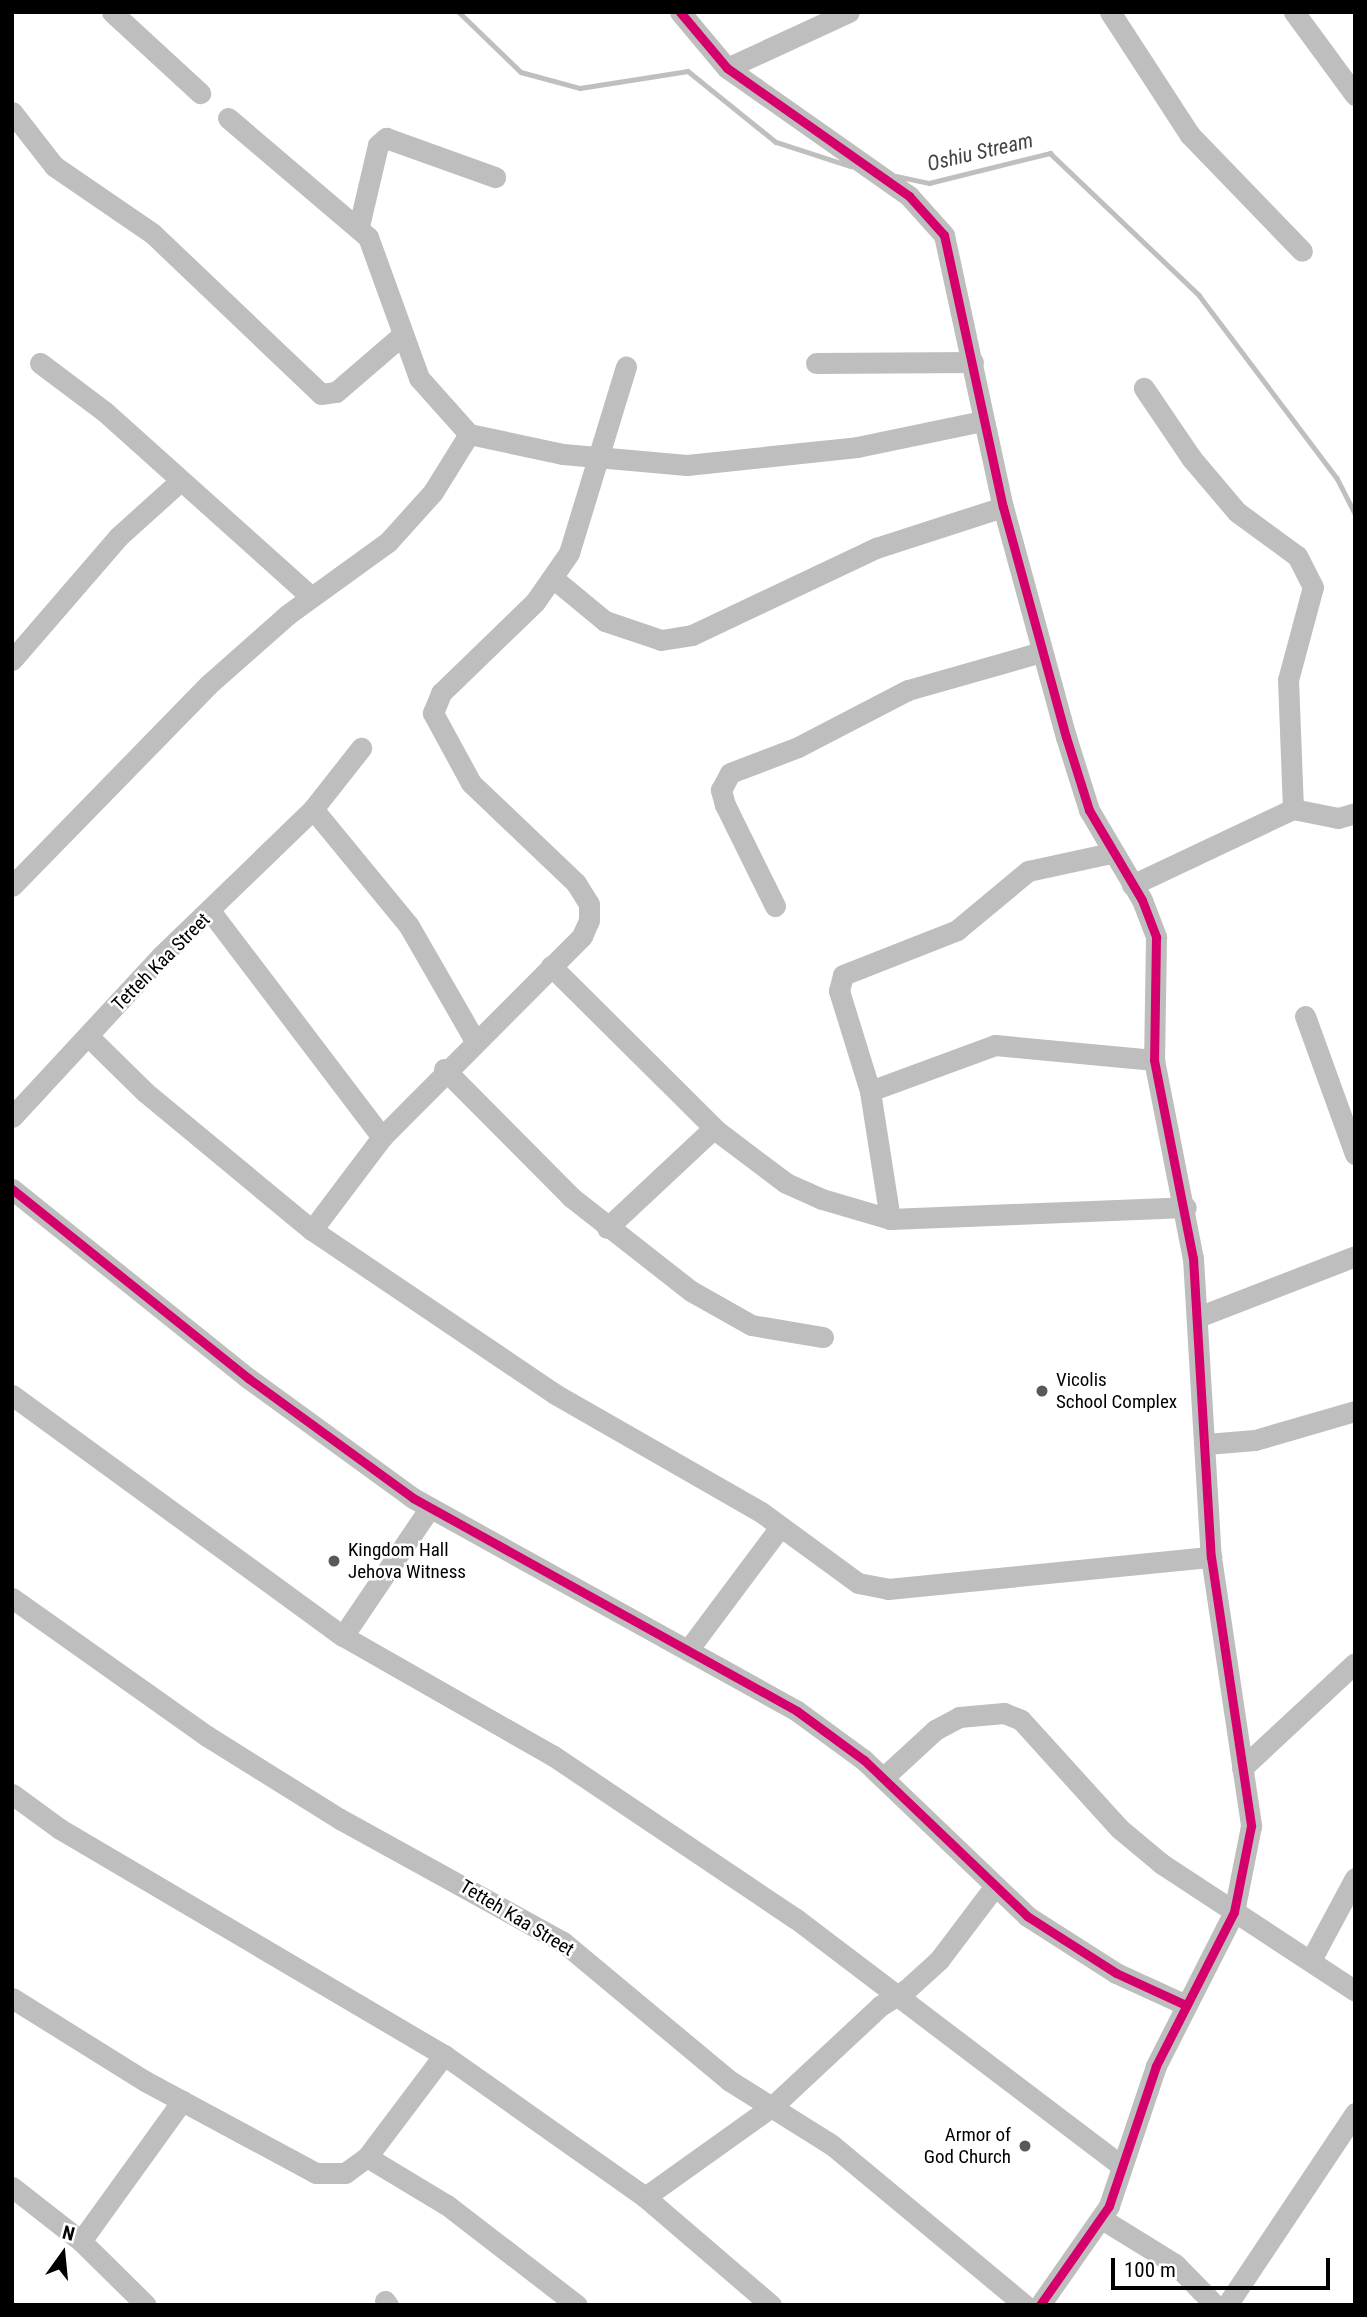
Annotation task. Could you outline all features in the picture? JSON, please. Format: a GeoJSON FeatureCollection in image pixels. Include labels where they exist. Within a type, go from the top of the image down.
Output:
{"type":"FeatureCollection","features":[{"type":"Feature","properties":{"kind":"street"},"geometry":{"type":"LineString","coordinates":[[112,12],[200,93]]}},
{"type":"Feature","properties":{"kind":"street"},"geometry":{"type":"LineString","coordinates":[[681,12],[727,68],[884,179],[944,234],[973,362],[982,421],[1041,652],[1089,810],[1111,853],[1132,885],[1156,937],[1154,1060],[1186,1207],[1198,1317],[1211,1557],[1251,1826],[1234,1912],[1156,2066],[1102,2219],[1040,2305]]}},
{"type":"Feature","properties":{"kind":"street"},"geometry":{"type":"LineString","coordinates":[[727,68],[849,12]]}},
{"type":"Feature","properties":{"kind":"street"},"geometry":{"type":"LineString","coordinates":[[1110,12],[1189,135],[1302,251]]}},
{"type":"Feature","properties":{"kind":"street"},"geometry":{"type":"LineString","coordinates":[[1306,16],[1355,95]]}},
{"type":"Feature","properties":{"kind":"street"},"geometry":{"type":"LineString","coordinates":[[12,112],[54,166],[152,233],[321,394],[336,392],[400,337]]}},
{"type":"Feature","properties":{"kind":"street"},"geometry":{"type":"LineString","coordinates":[[228,118],[359,226],[383,274],[400,337],[435,401],[469,434],[595,457],[687,465],[857,447],[982,421]]}},
{"type":"Feature","properties":{"kind":"street"},"geometry":{"type":"LineString","coordinates":[[359,226],[378,145],[386,138],[495,177]]}},
{"type":"Feature","properties":{"kind":"street"},"geometry":{"type":"LineString","coordinates":[[816,363],[973,362]]}},
{"type":"Feature","properties":{"kind":"street"},"geometry":{"type":"LineString","coordinates":[[40,363],[104,411],[178,483],[310,597]]}},
{"type":"Feature","properties":{"kind":"street"},"geometry":{"type":"LineString","coordinates":[[312,1230],[382,1137],[444,1069],[582,936],[589,904],[561,867],[471,783],[433,713],[440,693],[554,579],[573,541],[595,457],[626,366]]}},
{"type":"Feature","properties":{"kind":"street"},"geometry":{"type":"LineString","coordinates":[[1144,388],[1192,459],[1237,512],[1279,540],[1309,572],[1313,587],[1289,680],[1293,809]]}},
{"type":"Feature","properties":{"kind":"street"},"geometry":{"type":"LineString","coordinates":[[12,886],[208,685],[310,597],[388,542],[433,492],[469,434]]}},
{"type":"Feature","properties":{"kind":"street"},"geometry":{"type":"LineString","coordinates":[[12,660],[118,537],[178,483]]}},
{"type":"Feature","properties":{"kind":"street"},"geometry":{"type":"LineString","coordinates":[[554,579],[605,621],[661,640],[692,635],[865,552],[1003,507]]}},
{"type":"Feature","properties":{"kind":"street"},"geometry":{"type":"LineString","coordinates":[[775,906],[725,805],[721,790],[730,774],[798,747],[908,690],[1041,652]]}},
{"type":"Feature","properties":{"kind":"street","name":"Tetteh Kaa Street"},"geometry":{"type":"LineString","coordinates":[[12,1118],[88,1036],[313,809],[361,748]]}},
{"type":"Feature","properties":{"kind":"street"},"geometry":{"type":"LineString","coordinates":[[313,809],[408,926],[474,1039]]}},
{"type":"Feature","properties":{"kind":"street"},"geometry":{"type":"LineString","coordinates":[[1132,885],[1293,809],[1338,818],[1355,813]]}},
{"type":"Feature","properties":{"kind":"street"},"geometry":{"type":"LineString","coordinates":[[890,1219],[870,1091],[839,991],[843,975],[957,930],[1028,871],[1111,853]]}},
{"type":"Feature","properties":{"kind":"street"},"geometry":{"type":"LineString","coordinates":[[211,912],[382,1137]]}},
{"type":"Feature","properties":{"kind":"street"},"geometry":{"type":"LineString","coordinates":[[551,966],[714,1128],[786,1183],[890,1219],[1186,1207]]}},
{"type":"Feature","properties":{"kind":"street"},"geometry":{"type":"LineString","coordinates":[[1305,1016],[1355,1154]]}},
{"type":"Feature","properties":{"kind":"street"},"geometry":{"type":"LineString","coordinates":[[88,1036],[145,1092],[312,1230],[555,1394],[780,1528],[831,1569],[888,1589],[1211,1557]]}},
{"type":"Feature","properties":{"kind":"street"},"geometry":{"type":"LineString","coordinates":[[870,1091],[995,1045],[1154,1060]]}},
{"type":"Feature","properties":{"kind":"street"},"geometry":{"type":"LineString","coordinates":[[444,1069],[607,1228],[723,1312],[769,1330],[823,1336]]}},
{"type":"Feature","properties":{"kind":"street"},"geometry":{"type":"LineString","coordinates":[[607,1228],[714,1128]]}},
{"type":"Feature","properties":{"kind":"street"},"geometry":{"type":"LineString","coordinates":[[12,1189],[248,1378],[429,1509],[797,1711],[883,1778],[995,1886],[1075,1948],[1186,2005]]}},
{"type":"Feature","properties":{"kind":"street"},"geometry":{"type":"LineString","coordinates":[[1198,1317],[1355,1256]]}},
{"type":"Feature","properties":{"kind":"street"},"geometry":{"type":"LineString","coordinates":[[12,1395],[342,1636],[552,1755],[795,1918],[1120,2165]]}},
{"type":"Feature","properties":{"kind":"street"},"geometry":{"type":"LineString","coordinates":[[1206,1444],[1255,1440],[1355,1411]]}},
{"type":"Feature","properties":{"kind":"street"},"geometry":{"type":"LineString","coordinates":[[342,1636],[429,1509]]}},
{"type":"Feature","properties":{"kind":"street"},"geometry":{"type":"LineString","coordinates":[[688,1650],[780,1528]]}},
{"type":"Feature","properties":{"kind":"street","name":"Tetteh Kaa Street"},"geometry":{"type":"LineString","coordinates":[[12,1598],[207,1736],[340,1819],[562,1942],[730,2081],[774,2105],[832,2145],[1025,2305]]}},
{"type":"Feature","properties":{"kind":"street"},"geometry":{"type":"LineString","coordinates":[[1242,1768],[1355,1663]]}},
{"type":"Feature","properties":{"kind":"street"},"geometry":{"type":"LineString","coordinates":[[883,1778],[934,1730],[959,1717],[1004,1713],[1021,1720],[1120,1829],[1234,1912],[1355,1990]]}},
{"type":"Feature","properties":{"kind":"street"},"geometry":{"type":"LineString","coordinates":[[12,1794],[60,1829],[444,2055],[645,2197],[771,2305]]}},
{"type":"Feature","properties":{"kind":"street"},"geometry":{"type":"LineString","coordinates":[[1311,1960],[1355,1878]]}},
{"type":"Feature","properties":{"kind":"street"},"geometry":{"type":"LineString","coordinates":[[645,2197],[774,2105],[939,1960],[995,1886]]}},
{"type":"Feature","properties":{"kind":"street"},"geometry":{"type":"LineString","coordinates":[[12,1998],[182,2101],[316,2173],[345,2173],[367,2157],[444,2055]]}},
{"type":"Feature","properties":{"kind":"street"},"geometry":{"type":"LineString","coordinates":[[82,2241],[182,2101]]}},
{"type":"Feature","properties":{"kind":"street"},"geometry":{"type":"LineString","coordinates":[[1227,2305],[1355,2113]]}},
{"type":"Feature","properties":{"kind":"street"},"geometry":{"type":"LineString","coordinates":[[367,2157],[457,2212],[577,2305]]}},
{"type":"Feature","properties":{"kind":"street"},"geometry":{"type":"LineString","coordinates":[[12,2187],[82,2241],[146,2305]]}},
{"type":"Feature","properties":{"kind":"street"},"geometry":{"type":"LineString","coordinates":[[1102,2219],[1175,2264],[1214,2305]]}},
{"type":"Feature","properties":{"kind":"waterway","name":"Oshiu Stream"},"geometry":{"type":"LineString","coordinates":[[459,12],[521,72],[580,88],[688,71],[776,142],[850,166]]}},
{"type":"Feature","properties":{"kind":"waterway","name":"Oshiu Stream"},"geometry":{"type":"LineString","coordinates":[[896,176],[929,183],[1050,153],[1199,295],[1337,478],[1355,513]]}},
{"type":"Feature","properties":{"kind":"cycle path"},"geometry":{"type":"LineString","coordinates":[[680,12],[727,68],[909,196],[944,235],[1003,507],[1066,737],[1089,810],[1142,900],[1156,937],[1154,1060],[1193,1258],[1211,1557],[1251,1826],[1234,1912],[1156,2066],[1109,2206],[1040,2305]]}},
{"type":"Feature","properties":{"kind":"cycle path"},"geometry":{"type":"LineString","coordinates":[[12,1189],[248,1378],[413,1498],[797,1711],[864,1760],[1027,1916],[1116,1973],[1186,2005]]}},
{"type":"Feature","properties":{"kind":"place","name":"Vicolis School Complex"},"geometry":{"type":"Point","coordinates":[1042,1391]}},
{"type":"Feature","properties":{"kind":"place","name":"Kingdom Hall Jehova Witness"},"geometry":{"type":"Point","coordinates":[334,1561]}},
{"type":"Feature","properties":{"kind":"place","name":"Armor of God Church"},"geometry":{"type":"Point","coordinates":[1025,2146]}}]}
